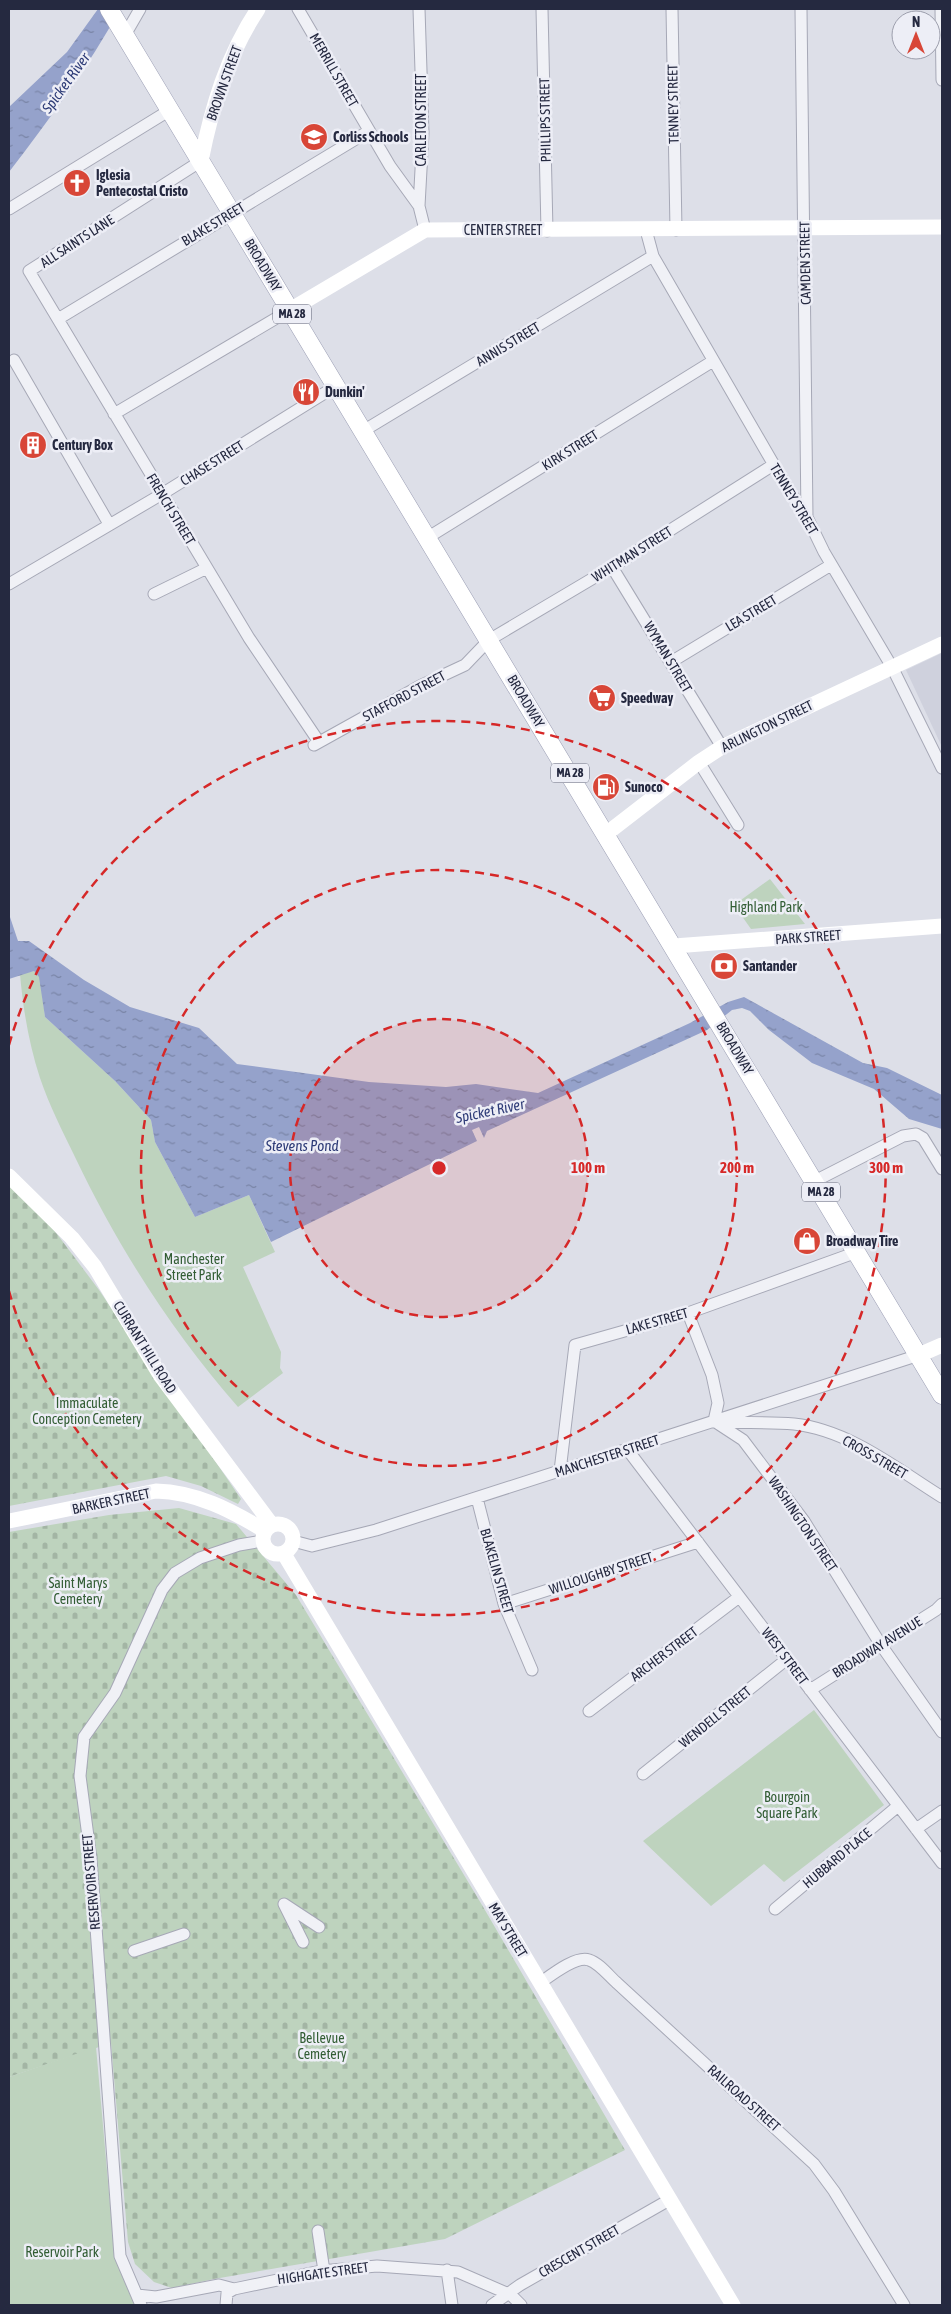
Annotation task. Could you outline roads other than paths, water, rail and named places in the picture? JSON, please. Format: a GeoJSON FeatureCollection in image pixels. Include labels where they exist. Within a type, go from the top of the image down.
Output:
{"type":"FeatureCollection","features":[{"type":"Feature","properties":{"kind":"main road","name":"BROADWAY"},"geometry":{"type":"LineString","coordinates":[[109,9],[724,1029],[942,1395]]}},
{"type":"Feature","properties":{"kind":"main road","name":"BROWN STREET"},"geometry":{"type":"LineString","coordinates":[[201,161],[212,109],[232,54],[258,9]]}},
{"type":"Feature","properties":{"kind":"main road","name":"CENTER STREET"},"geometry":{"type":"LineString","coordinates":[[425,230],[547,231],[942,227]]}},
{"type":"Feature","properties":{"kind":"main road"},"geometry":{"type":"LineString","coordinates":[[290,310],[425,230]]}},
{"type":"Feature","properties":{"kind":"main road","name":"ARLINGTON STREET"},"geometry":{"type":"LineString","coordinates":[[606,834],[699,762],[722,747],[942,644]]}},
{"type":"Feature","properties":{"kind":"main road","name":"PARK STREET"},"geometry":{"type":"LineString","coordinates":[[674,946],[942,926]]}},
{"type":"Feature","properties":{"kind":"main road","name":"CURRANT HILL ROAD"},"geometry":{"type":"LineString","coordinates":[[9,1176],[72,1238],[95,1267],[160,1375],[267,1532]]}},
{"type":"Feature","properties":{"kind":"main road"},"geometry":{"type":"LineString","coordinates":[[919,1355],[942,1345]]}},
{"type":"Feature","properties":{"kind":"main road","name":"BARKER STREET"},"geometry":{"type":"LineString","coordinates":[[9,1521],[156,1491],[178,1492],[200,1498],[241,1516],[267,1532]]}},
{"type":"Feature","properties":{"kind":"main road","name":"MAY STREET"},"geometry":{"type":"LineString","coordinates":[[267,1532],[278,1524],[287,1527],[291,1531],[289,1547],[540,1983],[733,2305]]}},
{"type":"Feature","properties":{"kind":"main road"},"geometry":{"type":"LineString","coordinates":[[267,1532],[270,1552],[289,1547]]}},
{"type":"Feature","properties":{"kind":"street"},"geometry":{"type":"LineString","coordinates":[[123,31],[140,9]]}},
{"type":"Feature","properties":{"kind":"street","name":"MERRILL STREET"},"geometry":{"type":"LineString","coordinates":[[298,9],[390,166],[418,206]]}},
{"type":"Feature","properties":{"kind":"street","name":"CARLETON STREET"},"geometry":{"type":"LineString","coordinates":[[419,9],[423,133],[418,206],[425,230]]}},
{"type":"Feature","properties":{"kind":"street","name":"PHILLIPS STREET"},"geometry":{"type":"LineString","coordinates":[[542,9],[547,231]]}},
{"type":"Feature","properties":{"kind":"street","name":"TENNEY STREET"},"geometry":{"type":"LineString","coordinates":[[672,9],[676,230]]}},
{"type":"Feature","properties":{"kind":"street","name":"CAMDEN STREET"},"geometry":{"type":"LineString","coordinates":[[801,9],[807,516]]}},
{"type":"Feature","properties":{"kind":"street"},"geometry":{"type":"LineString","coordinates":[[941,9],[942,80]]}},
{"type":"Feature","properties":{"kind":"street"},"geometry":{"type":"LineString","coordinates":[[9,209],[170,110]]}},
{"type":"Feature","properties":{"kind":"street","name":"BLAKE STREET"},"geometry":{"type":"LineString","coordinates":[[58,319],[369,131]]}},
{"type":"Feature","properties":{"kind":"street","name":"ALL SAINTS LANE"},"geometry":{"type":"LineString","coordinates":[[29,271],[201,161]]}},
{"type":"Feature","properties":{"kind":"street","name":"TENNEY STREET"},"geometry":{"type":"LineString","coordinates":[[646,230],[653,256],[773,465],[807,516],[831,565],[892,668],[942,768]]}},
{"type":"Feature","properties":{"kind":"street","name":"ANNIS STREET"},"geometry":{"type":"LineString","coordinates":[[363,431],[653,256]]}},
{"type":"Feature","properties":{"kind":"street","name":"FRENCH STREET"},"geometry":{"type":"LineString","coordinates":[[29,271],[207,568],[317,744]]}},
{"type":"Feature","properties":{"kind":"street"},"geometry":{"type":"LineString","coordinates":[[114,414],[290,310]]}},
{"type":"Feature","properties":{"kind":"street"},"geometry":{"type":"LineString","coordinates":[[14,360],[109,524]]}},
{"type":"Feature","properties":{"kind":"street","name":"KIRK STREET"},"geometry":{"type":"LineString","coordinates":[[427,538],[713,361]]}},
{"type":"Feature","properties":{"kind":"street","name":"CHASE STREET"},"geometry":{"type":"LineString","coordinates":[[9,584],[162,494],[336,386]]}},
{"type":"Feature","properties":{"kind":"street","name":"WHITMAN STREET"},"geometry":{"type":"LineString","coordinates":[[489,640],[612,567],[773,465]]}},
{"type":"Feature","properties":{"kind":"street","name":"LEA STREET"},"geometry":{"type":"LineString","coordinates":[[671,662],[831,565]]}},
{"type":"Feature","properties":{"kind":"street","name":"WYMAN STREET"},"geometry":{"type":"LineString","coordinates":[[612,567],[722,747]]}},
{"type":"Feature","properties":{"kind":"street"},"geometry":{"type":"LineString","coordinates":[[154,594],[207,568]]}},
{"type":"Feature","properties":{"kind":"street","name":"STAFFORD STREET"},"geometry":{"type":"LineString","coordinates":[[317,744],[420,686],[465,665],[489,640]]}},
{"type":"Feature","properties":{"kind":"street"},"geometry":{"type":"LineString","coordinates":[[699,762],[738,825]]}},
{"type":"Feature","properties":{"kind":"street"},"geometry":{"type":"LineString","coordinates":[[815,1181],[903,1136],[916,1134],[922,1138],[942,1169]]}},
{"type":"Feature","properties":{"kind":"street","name":"LAKE STREET"},"geometry":{"type":"LineString","coordinates":[[560,1471],[575,1345],[688,1313],[857,1252]]}},
{"type":"Feature","properties":{"kind":"street"},"geometry":{"type":"LineString","coordinates":[[688,1313],[712,1375],[718,1403],[714,1421]]}},
{"type":"Feature","properties":{"kind":"street","name":"MANCHESTER STREET"},"geometry":{"type":"LineString","coordinates":[[289,1547],[312,1546],[376,1530],[919,1355]]}},
{"type":"Feature","properties":{"kind":"street","name":"CROSS STREET"},"geometry":{"type":"LineString","coordinates":[[714,1421],[795,1424],[829,1432],[849,1440],[942,1497]]}},
{"type":"Feature","properties":{"kind":"street","name":"WASHINGTON STREET"},"geometry":{"type":"LineString","coordinates":[[714,1421],[743,1440],[804,1521],[881,1645],[942,1732]]}},
{"type":"Feature","properties":{"kind":"street","name":"WEST STREET"},"geometry":{"type":"LineString","coordinates":[[627,1450],[942,1863]]}},
{"type":"Feature","properties":{"kind":"street","name":"BLAKELIN STREET"},"geometry":{"type":"LineString","coordinates":[[477,1498],[504,1604],[532,1670]]}},
{"type":"Feature","properties":{"kind":"street","name":"RESERVOIR STREET"},"geometry":{"type":"LineString","coordinates":[[139,2300],[120,2256],[91,1859],[80,1776],[84,1737],[116,1693],[162,1590],[175,1573],[200,1558],[239,1545],[267,1532]]}},
{"type":"Feature","properties":{"kind":"street","name":"WILLOUGHBY STREET"},"geometry":{"type":"LineString","coordinates":[[504,1604],[698,1542]]}},
{"type":"Feature","properties":{"kind":"street","name":"ARCHER STREET"},"geometry":{"type":"LineString","coordinates":[[589,1710],[739,1597]]}},
{"type":"Feature","properties":{"kind":"street","name":"BROADWAY AVENUE"},"geometry":{"type":"LineString","coordinates":[[810,1690],[936,1610],[942,1604]]}},
{"type":"Feature","properties":{"kind":"street","name":"WENDELL STREET"},"geometry":{"type":"LineString","coordinates":[[643,1774],[787,1659]]}},
{"type":"Feature","properties":{"kind":"street","name":"HUBBARD PLACE"},"geometry":{"type":"LineString","coordinates":[[775,1909],[898,1806]]}},
{"type":"Feature","properties":{"kind":"street"},"geometry":{"type":"LineString","coordinates":[[916,1829],[942,1811]]}},
{"type":"Feature","properties":{"kind":"street"},"geometry":{"type":"LineString","coordinates":[[303,1942],[284,1904],[319,1927]]}},
{"type":"Feature","properties":{"kind":"street"},"geometry":{"type":"LineString","coordinates":[[134,1951],[184,1934]]}},
{"type":"Feature","properties":{"kind":"street","name":"RAILROAD STREET"},"geometry":{"type":"LineString","coordinates":[[540,1983],[565,1966],[584,1959],[590,1960],[617,1982],[814,2164],[834,2191],[904,2305]]}},
{"type":"Feature","properties":{"kind":"street","name":"CRESCENT STREET"},"geometry":{"type":"LineString","coordinates":[[492,2305],[669,2200]]}},
{"type":"Feature","properties":{"kind":"street"},"geometry":{"type":"LineString","coordinates":[[318,2231],[324,2271]]}},
{"type":"Feature","properties":{"kind":"street","name":"HIGHGATE STREET"},"geometry":{"type":"LineString","coordinates":[[139,2300],[219,2284],[234,2289],[324,2271],[377,2266],[458,2272],[508,2294],[521,2305]]}},
{"type":"Feature","properties":{"kind":"street"},"geometry":{"type":"LineString","coordinates":[[447,2270],[452,2305]]}},
{"type":"Feature","properties":{"kind":"street"},"geometry":{"type":"LineString","coordinates":[[226,2305],[227,2294],[234,2289]]}},
{"type":"Feature","properties":{"kind":"water","name":"Spicket River"},"geometry":{"type":"Polygon","coordinates":[[[98,9],[120,9],[68,92],[9,172],[9,107],[67,52],[98,9]]]}},
{"type":"Feature","properties":{"kind":"water","name":"Stevens Pond"},"geometry":{"type":"Polygon","coordinates":[[[9,914],[18,941],[29,941],[84,980],[130,1007],[199,1028],[237,1064],[369,1082],[446,1087],[476,1084],[538,1093],[690,1023],[728,1002],[744,997],[863,1063],[887,1068],[942,1095],[942,1129],[909,1119],[874,1089],[812,1063],[769,1030],[750,1011],[742,1008],[732,1010],[707,1030],[487,1131],[484,1138],[479,1127],[472,1130],[477,1141],[271,1242],[249,1195],[195,1217],[155,1142],[151,1120],[115,1081],[45,1017],[39,977],[34,971],[9,979],[9,914]]]}},
{"type":"Feature","properties":{"kind":"place","name":"Corliss Schools"},"geometry":{"type":"Point","coordinates":[314,137]}},
{"type":"Feature","properties":{"kind":"place","name":"Iglesia Pentecostal Cristo"},"geometry":{"type":"Point","coordinates":[77,183]}},
{"type":"Feature","properties":{"kind":"place","name":"Dunkin'"},"geometry":{"type":"Point","coordinates":[306,392]}},
{"type":"Feature","properties":{"kind":"place","name":"Century Box"},"geometry":{"type":"Point","coordinates":[33,445]}},
{"type":"Feature","properties":{"kind":"place","name":"Speedway"},"geometry":{"type":"Point","coordinates":[602,698]}},
{"type":"Feature","properties":{"kind":"place","name":"Sunoco"},"geometry":{"type":"Point","coordinates":[606,787]}},
{"type":"Feature","properties":{"kind":"place","name":"Santander"},"geometry":{"type":"Point","coordinates":[724,966]}},
{"type":"Feature","properties":{"kind":"place","name":"Broadway Tire"},"geometry":{"type":"Point","coordinates":[807,1241]}},
{"type":"Feature","properties":{"kind":"park label","name":"Highland Park"},"geometry":{"type":"Point","coordinates":[766,907]}},
{"type":"Feature","properties":{"kind":"park label","name":"Manchester Street Park"},"geometry":{"type":"Point","coordinates":[194,1268]}},
{"type":"Feature","properties":{"kind":"park label","name":"Immaculate Conception Cemetery"},"geometry":{"type":"Point","coordinates":[87,1412]}},
{"type":"Feature","properties":{"kind":"park label","name":"Saint Marys Cemetery"},"geometry":{"type":"Point","coordinates":[78,1592]}},
{"type":"Feature","properties":{"kind":"park label","name":"Bourgoin Square Park"},"geometry":{"type":"Point","coordinates":[787,1805]}},
{"type":"Feature","properties":{"kind":"park label","name":"Bellevue Cemetery"},"geometry":{"type":"Point","coordinates":[322,2046]}},
{"type":"Feature","properties":{"kind":"park label","name":"Reservoir Park"},"geometry":{"type":"Point","coordinates":[62,2252]}}]}
